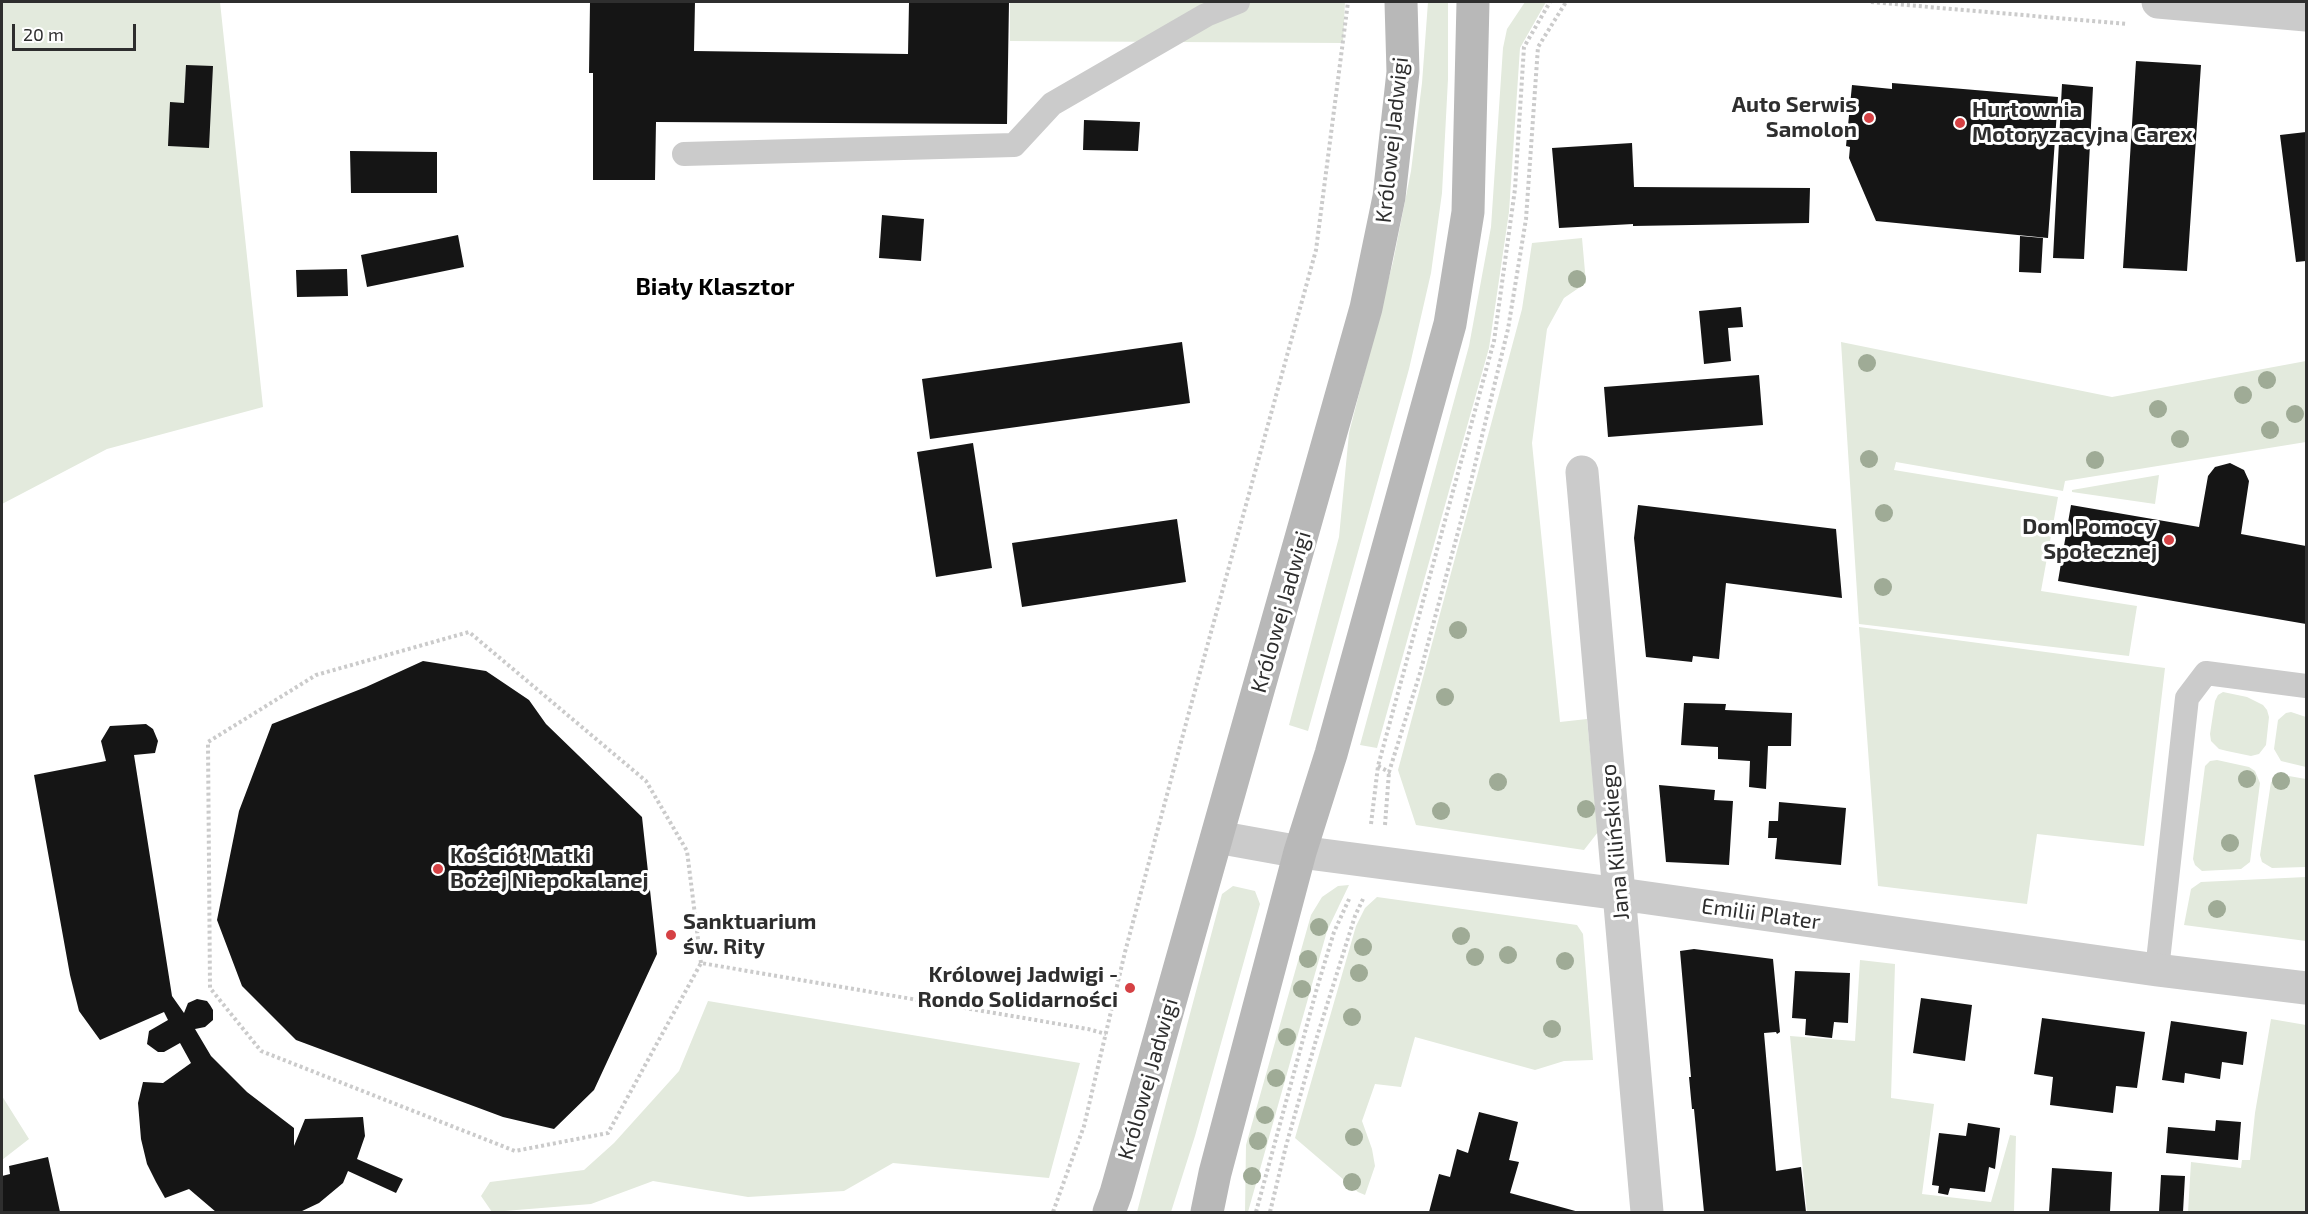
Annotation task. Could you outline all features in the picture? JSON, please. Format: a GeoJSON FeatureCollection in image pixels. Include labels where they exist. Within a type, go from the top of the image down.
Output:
{"type":"FeatureCollection","features":[{"type":"Feature","properties":{"kind":"main road","name":"Królowej Jadwigi"},"geometry":{"type":"LineString","coordinates":[[1109,1212],[1366,308],[1389,197],[1403,72],[1401,2]]}},
{"type":"Feature","properties":{"kind":"main road"},"geometry":{"type":"LineString","coordinates":[[1207,1212],[1215,1173],[1300,852],[1330,754],[1450,324],[1468,212],[1473,2]]}},
{"type":"Feature","properties":{"kind":"street"},"geometry":{"type":"LineString","coordinates":[[2158,2],[2307,15]]}},
{"type":"Feature","properties":{"kind":"street","name":"Jana Kilińskiego"},"geometry":{"type":"LineString","coordinates":[[1582,472],[1647,1212]]}},
{"type":"Feature","properties":{"kind":"street","name":"Emilii Plater"},"geometry":{"type":"LineString","coordinates":[[1217,837],[1300,852],[1620,894],[2157,970],[2307,988]]}},
{"type":"Feature","properties":{"kind":"lane"},"geometry":{"type":"LineString","coordinates":[[684,154],[1014,145],[1052,104],[1206,15],[1238,2]]}},
{"type":"Feature","properties":{"kind":"lane"},"geometry":{"type":"LineString","coordinates":[[2157,970],[2187,698],[2206,673],[2307,686]]}},
{"type":"Feature","properties":{"kind":"path"},"geometry":{"type":"LineString","coordinates":[[1053,1212],[1084,1126],[1188,716],[1316,250],[1348,2]]}},
{"type":"Feature","properties":{"kind":"path"},"geometry":{"type":"LineString","coordinates":[[1270,1212],[1301,1093],[1371,861],[1389,772],[1420,673],[1465,506],[1508,329],[1526,219],[1538,47],[1566,2]]}},
{"type":"Feature","properties":{"kind":"path"},"geometry":{"type":"LineString","coordinates":[[1871,2],[2130,24]]}},
{"type":"Feature","properties":{"kind":"path"},"geometry":{"type":"LineString","coordinates":[[469,632],[646,782],[687,851],[701,963],[608,1133],[515,1151],[261,1050],[210,988],[208,742],[316,675],[469,632]]}},
{"type":"Feature","properties":{"kind":"path"},"geometry":{"type":"LineString","coordinates":[[1256,1212],[1334,932],[1354,887],[1371,861],[1371,824],[1378,766],[1389,772]]}},
{"type":"Feature","properties":{"kind":"path"},"geometry":{"type":"LineString","coordinates":[[701,963],[1088,1029],[1106,1034]]}},
{"type":"Feature","properties":{"kind":"shaded area"},"geometry":{"type":"Polygon","coordinates":[[[2,2],[220,2],[263,407],[107,449],[2,504],[2,2]]]}},
{"type":"Feature","properties":{"kind":"shaded area"},"geometry":{"type":"Polygon","coordinates":[[[1010,2],[1345,2],[1343,43],[1010,41],[1010,2]]]}},
{"type":"Feature","properties":{"kind":"shaded area"},"geometry":{"type":"Polygon","coordinates":[[[1428,2],[1448,2],[1448,79],[1442,193],[1431,273],[1409,369],[1308,731],[1289,725],[1339,537],[1349,433],[1393,262],[1411,171],[1422,83],[1428,2]]]}},
{"type":"Feature","properties":{"kind":"shaded area"},"geometry":{"type":"Polygon","coordinates":[[[1525,2],[1546,2],[1520,48],[1509,212],[1489,348],[1377,748],[1360,745],[1469,346],[1491,227],[1503,48],[1507,29],[1525,2]]]}},
{"type":"Feature","properties":{"kind":"shaded area"},"geometry":{"type":"Polygon","coordinates":[[[1582,238],[1586,283],[1564,298],[1547,329],[1532,443],[1560,722],[1587,719],[1598,832],[1584,850],[1416,825],[1398,770],[1522,309],[1532,243],[1582,238]]]}},
{"type":"Feature","properties":{"kind":"shaded area"},"geometry":{"type":"Polygon","coordinates":[[[1841,342],[2112,397],[2306,361],[2306,442],[2065,481],[2063,491],[1896,462],[1894,470],[2058,497],[2041,591],[2137,606],[2129,656],[1859,624],[1841,342]]]}},
{"type":"Feature","properties":{"kind":"shaded area"},"geometry":{"type":"Polygon","coordinates":[[[2159,475],[2155,504],[2072,492],[2072,490],[2159,475]]]}},
{"type":"Feature","properties":{"kind":"shaded area"},"geometry":{"type":"Polygon","coordinates":[[[1859,627],[2165,668],[2144,846],[2037,834],[2027,904],[1878,886],[1859,627]]]}},
{"type":"Feature","properties":{"kind":"shaded area"},"geometry":{"type":"Polygon","coordinates":[[[2223,692],[2247,697],[2263,705],[2267,710],[2269,717],[2266,745],[2259,754],[2251,756],[2219,749],[2211,741],[2215,701],[2223,692]]]}},
{"type":"Feature","properties":{"kind":"shaded area"},"geometry":{"type":"Polygon","coordinates":[[[2291,712],[2306,717],[2306,767],[2281,761],[2274,749],[2278,720],[2291,712]]]}},
{"type":"Feature","properties":{"kind":"shaded area"},"geometry":{"type":"Polygon","coordinates":[[[2217,760],[2249,767],[2255,771],[2260,783],[2250,862],[2241,869],[2202,871],[2195,865],[2193,859],[2205,766],[2210,761],[2217,760]]]}},
{"type":"Feature","properties":{"kind":"shaded area"},"geometry":{"type":"Polygon","coordinates":[[[2283,775],[2306,779],[2306,867],[2272,868],[2262,862],[2260,855],[2271,782],[2283,775]]]}},
{"type":"Feature","properties":{"kind":"shaded area"},"geometry":{"type":"Polygon","coordinates":[[[2306,877],[2306,941],[2184,925],[2191,889],[2201,882],[2306,877]]]}},
{"type":"Feature","properties":{"kind":"shaded area"},"geometry":{"type":"Polygon","coordinates":[[[1349,885],[1327,931],[1248,1212],[1245,1212],[1246,1145],[1311,915],[1322,897],[1338,886],[1349,885]]]}},
{"type":"Feature","properties":{"kind":"shaded area"},"geometry":{"type":"Polygon","coordinates":[[[1233,886],[1255,891],[1260,904],[1195,1136],[1171,1212],[1137,1212],[1222,894],[1233,886]]]}},
{"type":"Feature","properties":{"kind":"shaded area"},"geometry":{"type":"Polygon","coordinates":[[[1377,897],[1577,925],[1583,934],[1593,1060],[1564,1061],[1535,1070],[1415,1037],[1401,1087],[1375,1084],[1362,1121],[1372,1149],[1375,1166],[1365,1195],[1358,1192],[1295,1138],[1356,926],[1365,908],[1377,897]]]}},
{"type":"Feature","properties":{"kind":"shaded area"},"geometry":{"type":"Polygon","coordinates":[[[1860,960],[1895,964],[1891,1098],[1934,1104],[1922,1194],[1991,1202],[2010,1135],[2016,1136],[2014,1212],[1807,1212],[1790,1036],[1855,1041],[1860,960]]]}},
{"type":"Feature","properties":{"kind":"shaded area"},"geometry":{"type":"Polygon","coordinates":[[[708,1001],[1080,1063],[1049,1178],[893,1163],[844,1191],[748,1197],[653,1181],[591,1204],[492,1212],[481,1196],[490,1182],[584,1170],[614,1143],[679,1071],[708,1001]]]}},
{"type":"Feature","properties":{"kind":"shaded area"},"geometry":{"type":"Polygon","coordinates":[[[2271,1019],[2306,1025],[2306,1212],[2188,1212],[2191,1162],[2241,1168],[2242,1160],[2250,1160],[2255,1113],[2271,1019]]]}},
{"type":"Feature","properties":{"kind":"shaded area"},"geometry":{"type":"Polygon","coordinates":[[[2,1096],[29,1139],[2,1160],[2,1096]]]}},
{"type":"Feature","properties":{"kind":"building"},"geometry":{"type":"Polygon","coordinates":[[[590,2],[695,2],[694,51],[908,54],[909,2],[1009,2],[1007,124],[656,122],[655,180],[593,180],[593,73],[589,73],[590,2]]]}},
{"type":"Feature","properties":{"kind":"building"},"geometry":{"type":"Polygon","coordinates":[[[2136,61],[2201,65],[2187,271],[2123,268],[2136,61]]]}},
{"type":"Feature","properties":{"kind":"building"},"geometry":{"type":"Polygon","coordinates":[[[186,65],[213,66],[209,148],[168,146],[170,102],[184,103],[186,65]]]}},
{"type":"Feature","properties":{"kind":"building","name":"Hurtownia Motoryzacyjna Carex"},"geometry":{"type":"Polygon","coordinates":[[[1892,83],[2058,97],[2048,238],[1876,221],[1849,158],[1850,147],[1846,146],[1852,85],[1892,89],[1892,83]]]}},
{"type":"Feature","properties":{"kind":"building"},"geometry":{"type":"Polygon","coordinates":[[[2062,84],[2093,87],[2084,259],[2053,258],[2062,84]]]}},
{"type":"Feature","properties":{"kind":"building"},"geometry":{"type":"Polygon","coordinates":[[[1084,120],[1140,122],[1138,151],[1083,150],[1084,120]]]}},
{"type":"Feature","properties":{"kind":"building"},"geometry":{"type":"Polygon","coordinates":[[[2306,132],[2306,261],[2296,262],[2280,135],[2306,132]]]}},
{"type":"Feature","properties":{"kind":"building"},"geometry":{"type":"Polygon","coordinates":[[[1632,143],[1634,187],[1810,188],[1809,223],[1633,226],[1633,224],[1559,228],[1552,148],[1632,143]]]}},
{"type":"Feature","properties":{"kind":"building"},"geometry":{"type":"Polygon","coordinates":[[[350,151],[437,152],[437,193],[351,193],[350,151]]]}},
{"type":"Feature","properties":{"kind":"building"},"geometry":{"type":"Polygon","coordinates":[[[882,215],[924,219],[921,261],[879,258],[882,215]]]}},
{"type":"Feature","properties":{"kind":"building"},"geometry":{"type":"Polygon","coordinates":[[[458,235],[464,267],[367,287],[361,255],[458,235]]]}},
{"type":"Feature","properties":{"kind":"building"},"geometry":{"type":"Polygon","coordinates":[[[2020,236],[2043,238],[2041,273],[2019,272],[2020,236]]]}},
{"type":"Feature","properties":{"kind":"building"},"geometry":{"type":"Polygon","coordinates":[[[347,269],[348,296],[297,297],[296,270],[347,269]]]}},
{"type":"Feature","properties":{"kind":"building"},"geometry":{"type":"Polygon","coordinates":[[[1741,307],[1743,327],[1728,328],[1731,361],[1704,364],[1699,311],[1741,307]]]}},
{"type":"Feature","properties":{"kind":"building"},"geometry":{"type":"Polygon","coordinates":[[[1182,342],[1190,403],[930,439],[922,379],[1182,342]]]}},
{"type":"Feature","properties":{"kind":"building"},"geometry":{"type":"Polygon","coordinates":[[[1759,375],[1763,425],[1608,437],[1604,387],[1759,375]]]}},
{"type":"Feature","properties":{"kind":"building"},"geometry":{"type":"Polygon","coordinates":[[[973,443],[992,568],[936,577],[917,452],[973,443]]]}},
{"type":"Feature","properties":{"kind":"building","name":"Dom Pomocy Społecznej"},"geometry":{"type":"Polygon","coordinates":[[[2230,463],[2244,470],[2249,481],[2241,534],[2306,546],[2306,624],[2058,581],[2071,505],[2199,527],[2208,476],[2215,467],[2230,463]]]}},
{"type":"Feature","properties":{"kind":"building"},"geometry":{"type":"Polygon","coordinates":[[[1638,505],[1836,529],[1842,598],[1726,583],[1719,659],[1693,656],[1692,662],[1646,657],[1634,538],[1638,505]]]}},
{"type":"Feature","properties":{"kind":"building"},"geometry":{"type":"Polygon","coordinates":[[[1177,519],[1186,582],[1022,607],[1012,543],[1177,519]]]}},
{"type":"Feature","properties":{"kind":"building","name":"Kościół Matki Bożej Niepokalanej"},"geometry":{"type":"Polygon","coordinates":[[[423,661],[486,671],[529,700],[546,724],[642,817],[657,954],[594,1090],[554,1129],[503,1117],[296,1040],[242,986],[217,920],[239,811],[272,724],[366,687],[423,661]]]}},
{"type":"Feature","properties":{"kind":"building"},"geometry":{"type":"Polygon","coordinates":[[[1684,703],[1726,704],[1725,710],[1792,713],[1791,746],[1768,746],[1766,789],[1749,787],[1750,761],[1718,759],[1718,747],[1681,745],[1684,703]]]}},
{"type":"Feature","properties":{"kind":"building"},"geometry":{"type":"Polygon","coordinates":[[[146,724],[153,729],[158,741],[155,753],[134,755],[172,996],[184,1013],[188,1003],[197,999],[207,1001],[213,1010],[213,1020],[205,1027],[195,1029],[211,1056],[247,1092],[294,1128],[294,1146],[305,1119],[363,1117],[365,1136],[357,1159],[403,1179],[396,1193],[348,1171],[343,1183],[319,1203],[300,1212],[216,1212],[189,1189],[165,1198],[156,1182],[147,1164],[141,1139],[138,1103],[143,1082],[163,1083],[191,1063],[180,1043],[164,1052],[158,1052],[147,1044],[149,1031],[168,1020],[164,1012],[100,1040],[79,1011],[70,975],[34,775],[106,761],[101,741],[110,726],[146,724]]]}},
{"type":"Feature","properties":{"kind":"building"},"geometry":{"type":"Polygon","coordinates":[[[1659,785],[1715,790],[1714,800],[1733,801],[1729,865],[1666,862],[1659,785]]]}},
{"type":"Feature","properties":{"kind":"building"},"geometry":{"type":"Polygon","coordinates":[[[1779,802],[1846,808],[1841,865],[1775,859],[1777,838],[1768,838],[1769,821],[1778,821],[1779,802]]]}},
{"type":"Feature","properties":{"kind":"building"},"geometry":{"type":"Polygon","coordinates":[[[1694,949],[1773,959],[1780,1032],[1777,1034],[1776,1032],[1764,1033],[1776,1171],[1801,1167],[1806,1212],[1704,1212],[1689,1077],[1691,1077],[1680,951],[1694,949]]]}},
{"type":"Feature","properties":{"kind":"building"},"geometry":{"type":"Polygon","coordinates":[[[1795,971],[1850,973],[1848,1023],[1834,1022],[1832,1038],[1805,1035],[1806,1019],[1792,1018],[1795,971]]]}},
{"type":"Feature","properties":{"kind":"building"},"geometry":{"type":"Polygon","coordinates":[[[1921,998],[1972,1005],[1965,1061],[1913,1053],[1921,998]]]}},
{"type":"Feature","properties":{"kind":"building"},"geometry":{"type":"Polygon","coordinates":[[[2042,1018],[2145,1032],[2137,1088],[2116,1086],[2113,1113],[2050,1105],[2053,1077],[2034,1074],[2042,1018]]]}},
{"type":"Feature","properties":{"kind":"building"},"geometry":{"type":"Polygon","coordinates":[[[2171,1021],[2247,1032],[2243,1065],[2222,1062],[2220,1079],[2185,1073],[2184,1083],[2162,1080],[2171,1021]]]}},
{"type":"Feature","properties":{"kind":"building"},"geometry":{"type":"Polygon","coordinates":[[[1479,1112],[1518,1122],[1509,1160],[1519,1162],[1510,1193],[1579,1212],[1429,1212],[1439,1174],[1450,1177],[1457,1149],[1468,1153],[1479,1112]]]}},
{"type":"Feature","properties":{"kind":"building"},"geometry":{"type":"Polygon","coordinates":[[[2216,1120],[2241,1122],[2238,1160],[2166,1153],[2168,1127],[2215,1131],[2216,1120]]]}},
{"type":"Feature","properties":{"kind":"building"},"geometry":{"type":"Polygon","coordinates":[[[1968,1123],[2000,1128],[1995,1169],[1989,1167],[1985,1192],[1950,1188],[1948,1195],[1938,1193],[1939,1186],[1932,1185],[1939,1133],[1966,1136],[1968,1123]]]}},
{"type":"Feature","properties":{"kind":"building"},"geometry":{"type":"Polygon","coordinates":[[[48,1157],[60,1212],[2,1212],[2,1176],[10,1174],[9,1166],[48,1157]]]}},
{"type":"Feature","properties":{"kind":"building"},"geometry":{"type":"Polygon","coordinates":[[[2052,1168],[2112,1172],[2110,1212],[2049,1212],[2052,1168]]]}},
{"type":"Feature","properties":{"kind":"building"},"geometry":{"type":"Polygon","coordinates":[[[2161,1175],[2185,1176],[2183,1212],[2159,1212],[2161,1175]]]}},
{"type":"Feature","properties":{"kind":"place","name":"Auto Serwis Samolon"},"geometry":{"type":"Point","coordinates":[1869,118]}},
{"type":"Feature","properties":{"kind":"place","name":"Hurtownia Motoryzacyjna Carex"},"geometry":{"type":"Point","coordinates":[1960,123]}},
{"type":"Feature","properties":{"kind":"place","name":"Dom Pomocy Społecznej"},"geometry":{"type":"Point","coordinates":[2169,540]}},
{"type":"Feature","properties":{"kind":"place","name":"Kościół Matki Bożej Niepokalanej"},"geometry":{"type":"Point","coordinates":[438,869]}},
{"type":"Feature","properties":{"kind":"place","name":"Sanktuarium św. Rity"},"geometry":{"type":"Point","coordinates":[671,935]}},
{"type":"Feature","properties":{"kind":"place","name":"Królowej Jadwigi - Rondo Solidarności"},"geometry":{"type":"Point","coordinates":[1130,988]}},
{"type":"Feature","properties":{"kind":"district","name":"Biały Klasztor"},"geometry":{"type":"Point","coordinates":[715,287]}}]}
